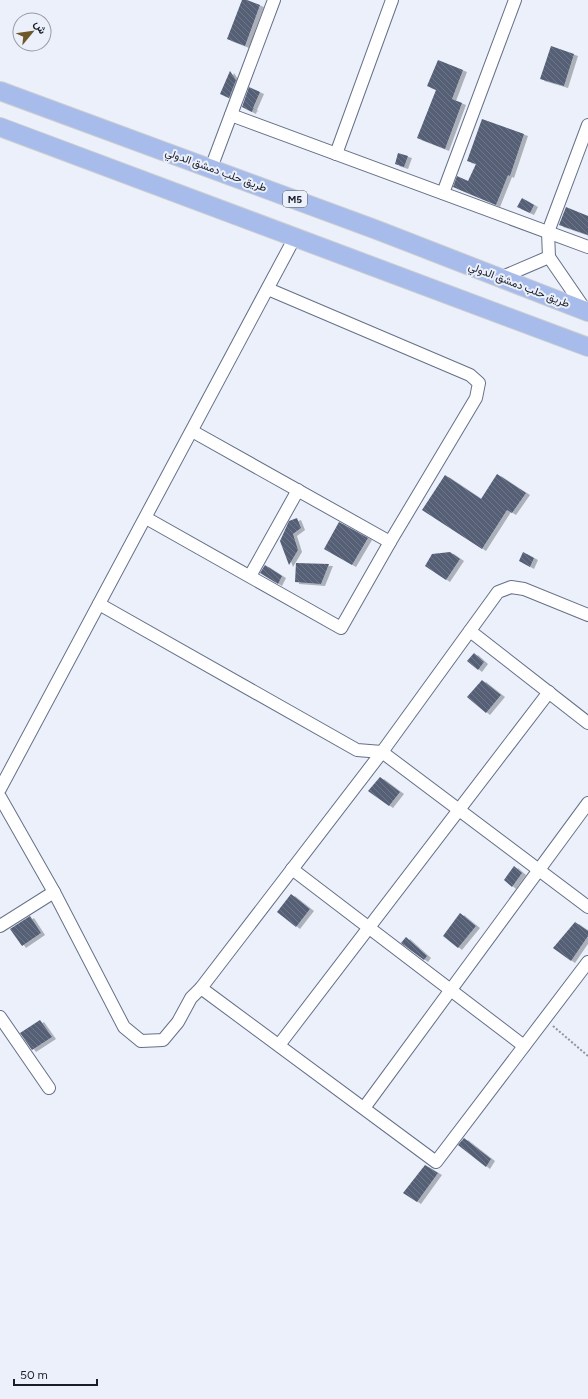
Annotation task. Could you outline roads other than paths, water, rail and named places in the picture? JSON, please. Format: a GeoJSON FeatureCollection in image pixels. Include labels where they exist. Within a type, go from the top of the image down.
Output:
{"type":"FeatureCollection","features":[{"type":"Feature","properties":{"kind":"highway","name":"طريق حلب دمشق الدولي"},"geometry":{"type":"LineString","coordinates":[[0,91],[377,230],[587,312]]}},
{"type":"Feature","properties":{"kind":"highway"},"geometry":{"type":"LineString","coordinates":[[0,127],[588,347]]}},
{"type":"Feature","properties":{"kind":"street"},"geometry":{"type":"LineString","coordinates":[[211,168],[274,0]]}},
{"type":"Feature","properties":{"kind":"street"},"geometry":{"type":"LineString","coordinates":[[336,154],[392,0]]}},
{"type":"Feature","properties":{"kind":"street"},"geometry":{"type":"LineString","coordinates":[[443,193],[515,0]]}},
{"type":"Feature","properties":{"kind":"street"},"geometry":{"type":"LineString","coordinates":[[231,115],[588,247]]}},
{"type":"Feature","properties":{"kind":"street"},"geometry":{"type":"LineString","coordinates":[[587,312],[549,257],[548,232],[588,125]]}},
{"type":"Feature","properties":{"kind":"street"},"geometry":{"type":"LineString","coordinates":[[0,789],[295,237]]}},
{"type":"Feature","properties":{"kind":"street"},"geometry":{"type":"LineString","coordinates":[[500,278],[549,257]]}},
{"type":"Feature","properties":{"kind":"street"},"geometry":{"type":"LineString","coordinates":[[146,518],[341,628],[390,542],[476,398],[479,383],[470,376],[268,289]]}},
{"type":"Feature","properties":{"kind":"street"},"geometry":{"type":"LineString","coordinates":[[192,431],[390,542]]}},
{"type":"Feature","properties":{"kind":"street"},"geometry":{"type":"LineString","coordinates":[[250,576],[298,490]]}},
{"type":"Feature","properties":{"kind":"street"},"geometry":{"type":"LineString","coordinates":[[0,797],[54,892],[124,1027],[141,1041],[162,1040],[178,1022],[191,998],[202,988],[382,752],[498,592],[511,587],[524,589],[588,615]]}},
{"type":"Feature","properties":{"kind":"street"},"geometry":{"type":"LineString","coordinates":[[99,604],[357,750],[382,752],[588,907]]}},
{"type":"Feature","properties":{"kind":"street"},"geometry":{"type":"LineString","coordinates":[[470,631],[588,723]]}},
{"type":"Feature","properties":{"kind":"street"},"geometry":{"type":"LineString","coordinates":[[279,1045],[549,692]]}},
{"type":"Feature","properties":{"kind":"street"},"geometry":{"type":"LineString","coordinates":[[364,1108],[588,803]]}},
{"type":"Feature","properties":{"kind":"street"},"geometry":{"type":"LineString","coordinates":[[292,869],[524,1046]]}},
{"type":"Feature","properties":{"kind":"street"},"geometry":{"type":"LineString","coordinates":[[0,926],[54,892]]}},
{"type":"Feature","properties":{"kind":"street"},"geometry":{"type":"LineString","coordinates":[[202,988],[436,1162],[588,962]]}},
{"type":"Feature","properties":{"kind":"street"},"geometry":{"type":"LineString","coordinates":[[0,1017],[49,1088]]}}]}
